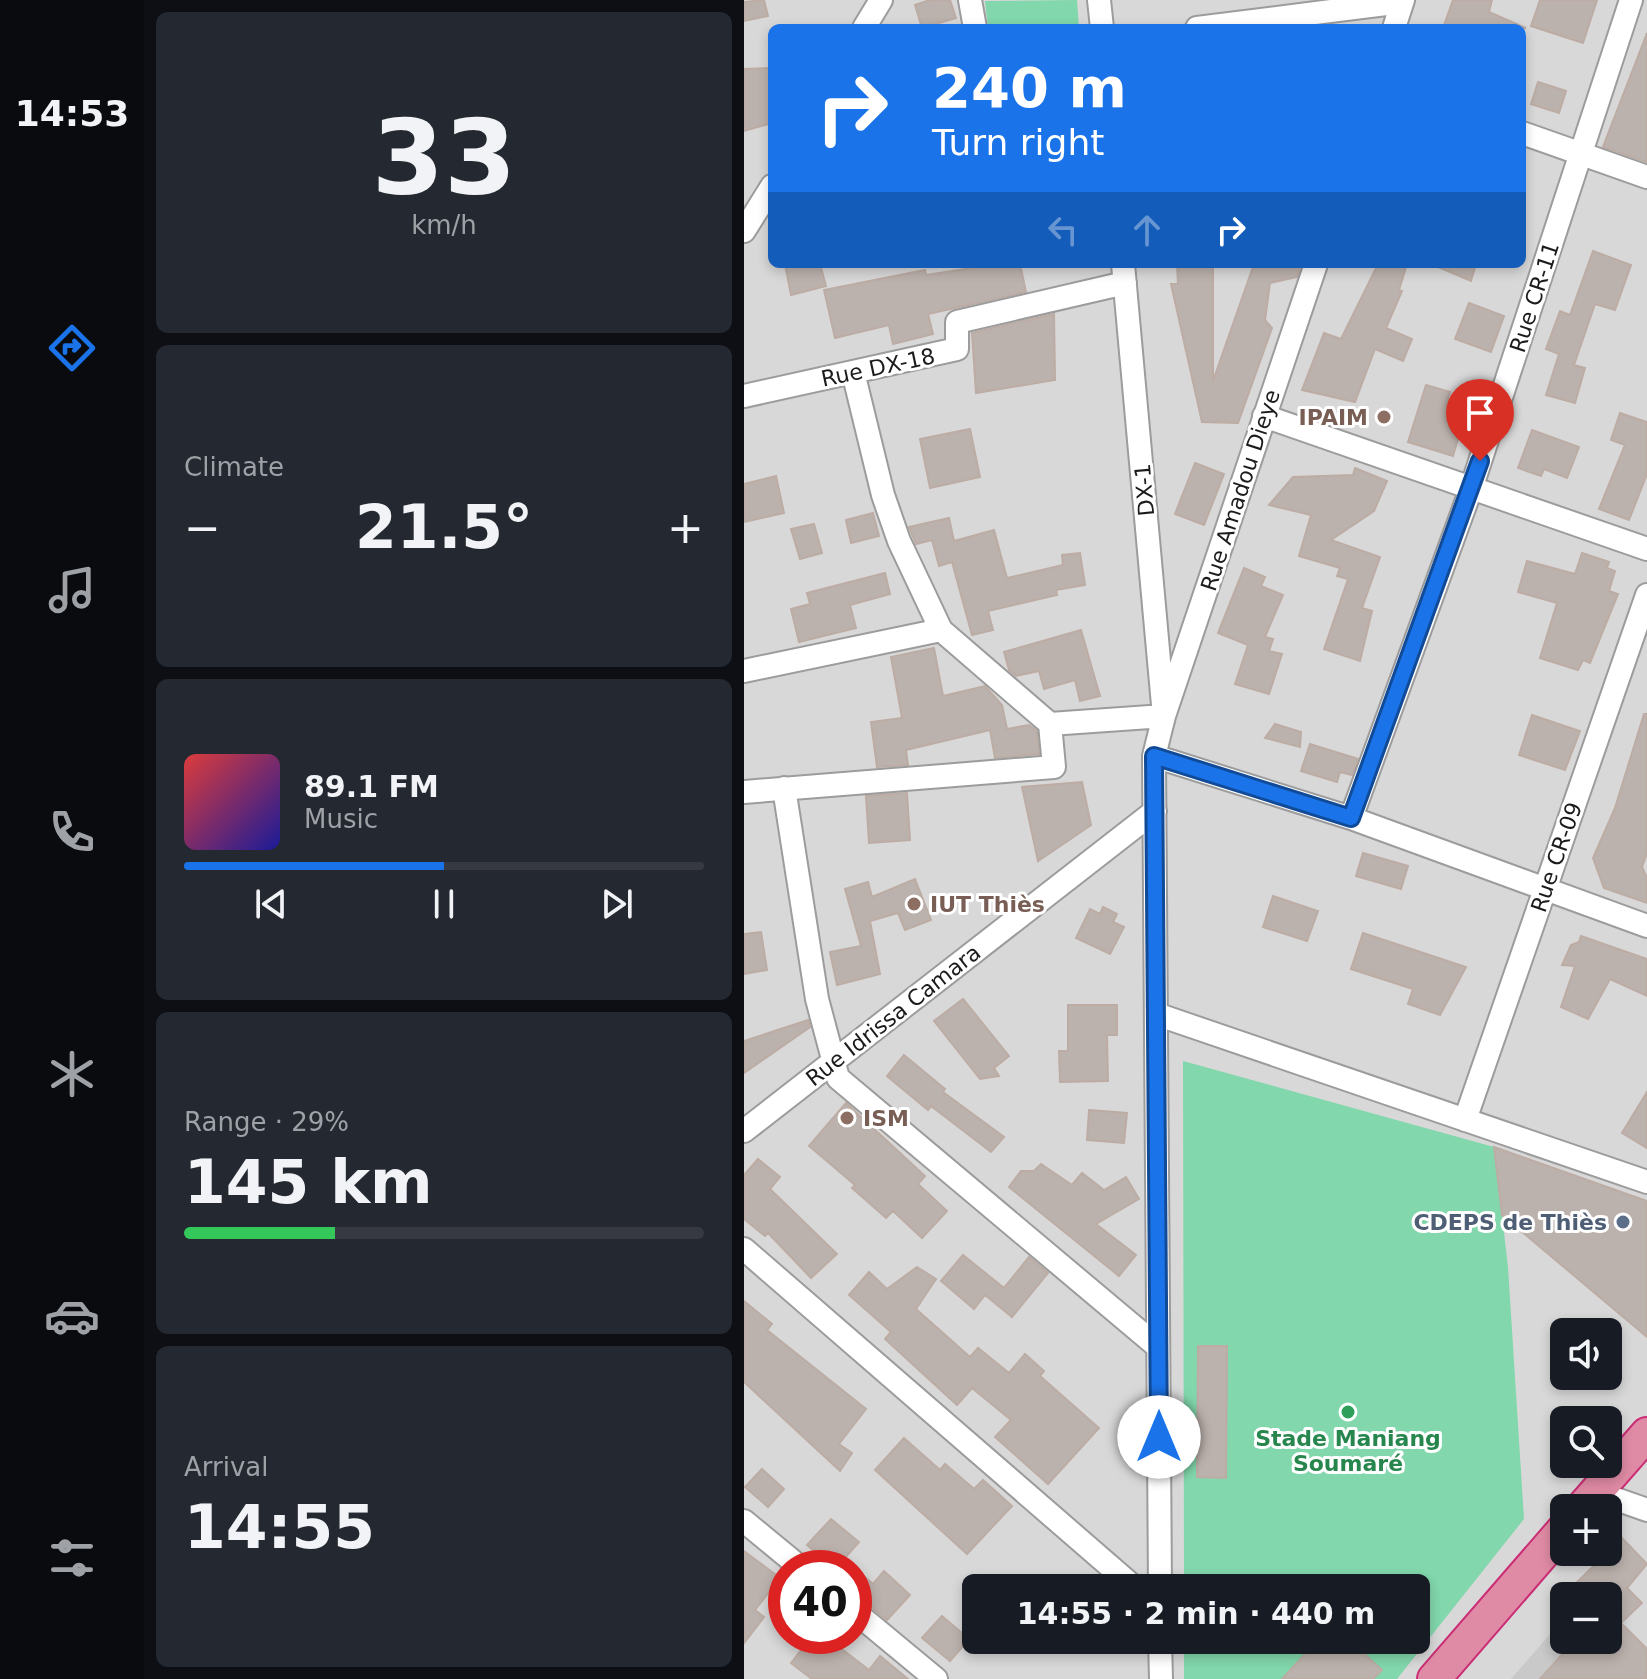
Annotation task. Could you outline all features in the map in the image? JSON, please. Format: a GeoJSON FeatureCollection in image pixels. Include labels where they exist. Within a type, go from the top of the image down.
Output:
{"type":"FeatureCollection","features":[{"type":"Feature","properties":{"kind":"highway"},"geometry":{"type":"LineString","coordinates":[[1594,1494],[1647,1434]]}},
{"type":"Feature","properties":{"kind":"highway"},"geometry":{"type":"LineString","coordinates":[[1434,1679],[1550,1545]]}},
{"type":"Feature","properties":{"kind":"street"},"geometry":{"type":"LineString","coordinates":[[866,24],[881,0]]}},
{"type":"Feature","properties":{"kind":"street"},"geometry":{"type":"LineString","coordinates":[[970,0],[974,24]]}},
{"type":"Feature","properties":{"kind":"street"},"geometry":{"type":"LineString","coordinates":[[1099,0],[1102,24]]}},
{"type":"Feature","properties":{"kind":"street","name":"Rue CR-11"},"geometry":{"type":"LineString","coordinates":[[1351,818],[1471,489],[1631,0]]}},
{"type":"Feature","properties":{"kind":"street"},"geometry":{"type":"LineString","coordinates":[[1227,24],[1402,1],[1395,24]]}},
{"type":"Feature","properties":{"kind":"street"},"geometry":{"type":"LineString","coordinates":[[1526,134],[1647,177]]}},
{"type":"Feature","properties":{"kind":"street"},"geometry":{"type":"LineString","coordinates":[[756,222],[768,195]]}},
{"type":"Feature","properties":{"kind":"street","name":"Rue Amadou Dieye"},"geometry":{"type":"LineString","coordinates":[[1164,716],[1315,268]]}},
{"type":"Feature","properties":{"kind":"street","name":"Rue DX-18"},"geometry":{"type":"LineString","coordinates":[[744,396],[957,349],[957,322],[1124,274]]}},
{"type":"Feature","properties":{"kind":"street","name":"DX-1"},"geometry":{"type":"LineString","coordinates":[[1124,274],[1164,716]]}},
{"type":"Feature","properties":{"kind":"street"},"geometry":{"type":"LineString","coordinates":[[744,792],[1054,767],[1050,724],[941,630],[891,518],[853,372]]}},
{"type":"Feature","properties":{"kind":"street"},"geometry":{"type":"LineString","coordinates":[[1264,416],[1647,549]]}},
{"type":"Feature","properties":{"kind":"street","name":"Rue CR-09"},"geometry":{"type":"LineString","coordinates":[[1465,1120],[1647,595]]}},
{"type":"Feature","properties":{"kind":"street"},"geometry":{"type":"LineString","coordinates":[[744,671],[941,630]]}},
{"type":"Feature","properties":{"kind":"street"},"geometry":{"type":"LineString","coordinates":[[1050,724],[1164,716],[1154,756],[1160,1574]]}},
{"type":"Feature","properties":{"kind":"street"},"geometry":{"type":"LineString","coordinates":[[1154,756],[1351,818],[1544,891],[1647,926]]}},
{"type":"Feature","properties":{"kind":"street"},"geometry":{"type":"LineString","coordinates":[[784,788],[817,999],[838,1078],[1158,1347]]}},
{"type":"Feature","properties":{"kind":"street","name":"Rue Idrissa Camara"},"geometry":{"type":"LineString","coordinates":[[744,1131],[1155,811]]}},
{"type":"Feature","properties":{"kind":"street"},"geometry":{"type":"LineString","coordinates":[[1156,1014],[1647,1182]]}},
{"type":"Feature","properties":{"kind":"street"},"geometry":{"type":"LineString","coordinates":[[744,1249],[1119,1574]]}},
{"type":"Feature","properties":{"kind":"street"},"geometry":{"type":"LineString","coordinates":[[1622,1506],[1647,1510]]}},
{"type":"Feature","properties":{"kind":"street"},"geometry":{"type":"LineString","coordinates":[[744,1521],[779,1550]]}},
{"type":"Feature","properties":{"kind":"street"},"geometry":{"type":"LineString","coordinates":[[872,1626],[936,1679]]}},
{"type":"Feature","properties":{"kind":"street"},"geometry":{"type":"LineString","coordinates":[[1160,1654],[1161,1679]]}},
{"type":"Feature","properties":{"kind":"shaded area"},"geometry":{"type":"Polygon","coordinates":[[[744,0],[1647,0],[1647,1679],[744,1679],[744,0]]]}},
{"type":"Feature","properties":{"kind":"shaded area"},"geometry":{"type":"Polygon","coordinates":[[[1550,1634],[1550,1654],[1610,1654],[1639,1679],[1511,1679],[1550,1634]]]}},
{"type":"Feature","properties":{"kind":"green space"},"geometry":{"type":"Polygon","coordinates":[[[1077,0],[1079,24],[988,24],[985,1],[1077,0]]]}},
{"type":"Feature","properties":{"kind":"green space","name":"Stade Maniang Soumaré"},"geometry":{"type":"Polygon","coordinates":[[[1183,1061],[1494,1147],[1508,1267],[1524,1519],[1430,1637],[1430,1574],[1184,1574],[1183,1061]]]}},
{"type":"Feature","properties":{"kind":"green space","name":"Stade Maniang Soumaré"},"geometry":{"type":"Polygon","coordinates":[[[1184,1654],[1417,1654],[1397,1679],[1184,1679],[1184,1654]]]}},
{"type":"Feature","properties":{"kind":"building"},"geometry":{"type":"Polygon","coordinates":[[[764,0],[768,16],[744,21],[744,2],[764,0]]]}},
{"type":"Feature","properties":{"kind":"building"},"geometry":{"type":"Polygon","coordinates":[[[930,0],[950,0],[956,18],[936,24],[921,24],[915,5],[930,0]]]}},
{"type":"Feature","properties":{"kind":"building"},"geometry":{"type":"Polygon","coordinates":[[[1453,0],[1492,0],[1489,12],[1517,24],[1444,24],[1453,0]]]}},
{"type":"Feature","properties":{"kind":"building"},"geometry":{"type":"Polygon","coordinates":[[[1540,0],[1597,0],[1583,43],[1531,26],[1540,0]]]}},
{"type":"Feature","properties":{"kind":"building"},"geometry":{"type":"Polygon","coordinates":[[[1647,33],[1647,162],[1603,147],[1647,33]]]}},
{"type":"Feature","properties":{"kind":"building"},"geometry":{"type":"Polygon","coordinates":[[[768,68],[768,124],[744,131],[744,69],[768,68]]]}},
{"type":"Feature","properties":{"kind":"building"},"geometry":{"type":"Polygon","coordinates":[[[1538,82],[1566,91],[1559,113],[1531,104],[1538,82]]]}},
{"type":"Feature","properties":{"kind":"building"},"geometry":{"type":"Polygon","coordinates":[[[1593,251],[1631,265],[1615,310],[1595,304],[1574,365],[1585,368],[1575,403],[1546,395],[1559,354],[1546,349],[1560,311],[1570,315],[1593,251]]]}},
{"type":"Feature","properties":{"kind":"building"},"geometry":{"type":"Polygon","coordinates":[[[786,268],[821,268],[826,286],[791,295],[786,268]]]}},
{"type":"Feature","properties":{"kind":"building"},"geometry":{"type":"Polygon","coordinates":[[[972,268],[1021,268],[1026,292],[928,314],[933,334],[893,344],[889,325],[835,338],[824,290],[925,270],[926,275],[972,268]]]}},
{"type":"Feature","properties":{"kind":"building"},"geometry":{"type":"Polygon","coordinates":[[[1177,268],[1213,268],[1213,381],[1253,268],[1300,268],[1297,277],[1270,283],[1265,320],[1272,328],[1238,423],[1202,422],[1171,284],[1178,284],[1177,268]]]}},
{"type":"Feature","properties":{"kind":"building"},"geometry":{"type":"Polygon","coordinates":[[[1376,268],[1406,268],[1399,290],[1402,291],[1386,328],[1412,339],[1403,361],[1375,349],[1355,402],[1302,390],[1324,333],[1341,339],[1376,268]]]}},
{"type":"Feature","properties":{"kind":"building"},"geometry":{"type":"Polygon","coordinates":[[[1440,268],[1475,268],[1471,281],[1440,268]]]}},
{"type":"Feature","properties":{"kind":"building"},"geometry":{"type":"Polygon","coordinates":[[[1469,303],[1504,316],[1491,352],[1455,339],[1469,303]]]}},
{"type":"Feature","properties":{"kind":"building"},"geometry":{"type":"Polygon","coordinates":[[[1054,314],[1055,380],[976,393],[972,333],[1054,314]]]}},
{"type":"Feature","properties":{"kind":"building"},"geometry":{"type":"Polygon","coordinates":[[[1426,385],[1450,392],[1446,405],[1466,411],[1453,456],[1408,442],[1426,385]]]}},
{"type":"Feature","properties":{"kind":"building"},"geometry":{"type":"Polygon","coordinates":[[[1620,413],[1647,422],[1647,474],[1629,520],[1599,509],[1625,445],[1611,440],[1620,413]]]}},
{"type":"Feature","properties":{"kind":"building"},"geometry":{"type":"Polygon","coordinates":[[[970,429],[980,477],[930,488],[920,439],[970,429]]]}},
{"type":"Feature","properties":{"kind":"building"},"geometry":{"type":"Polygon","coordinates":[[[1532,430],[1579,447],[1567,478],[1544,469],[1541,476],[1518,468],[1532,430]]]}},
{"type":"Feature","properties":{"kind":"building"},"geometry":{"type":"Polygon","coordinates":[[[1195,463],[1224,474],[1204,525],[1175,514],[1195,463]]]}},
{"type":"Feature","properties":{"kind":"building"},"geometry":{"type":"Polygon","coordinates":[[[1355,468],[1387,481],[1374,511],[1331,540],[1380,557],[1362,608],[1372,611],[1360,661],[1324,649],[1348,579],[1337,576],[1340,568],[1299,556],[1311,515],[1269,505],[1293,477],[1353,475],[1355,468]]]}},
{"type":"Feature","properties":{"kind":"building"},"geometry":{"type":"Polygon","coordinates":[[[776,476],[784,513],[744,522],[744,484],[776,476]]]}},
{"type":"Feature","properties":{"kind":"building"},"geometry":{"type":"Polygon","coordinates":[[[873,513],[879,536],[851,543],[846,520],[873,513]]]}},
{"type":"Feature","properties":{"kind":"building"},"geometry":{"type":"Polygon","coordinates":[[[949,518],[954,541],[994,530],[1007,578],[1063,565],[1062,555],[1080,553],[1085,585],[1056,590],[1057,595],[988,611],[993,630],[972,635],[952,562],[939,566],[932,540],[916,544],[909,527],[949,518]]]}},
{"type":"Feature","properties":{"kind":"building"},"geometry":{"type":"Polygon","coordinates":[[[814,524],[822,553],[800,559],[791,529],[814,524]]]}},
{"type":"Feature","properties":{"kind":"building"},"geometry":{"type":"Polygon","coordinates":[[[1582,553],[1609,562],[1607,568],[1615,571],[1609,591],[1618,594],[1590,663],[1583,660],[1578,670],[1540,658],[1557,603],[1518,592],[1527,561],[1575,574],[1582,553]]]}},
{"type":"Feature","properties":{"kind":"building"},"geometry":{"type":"Polygon","coordinates":[[[1244,568],[1265,577],[1261,586],[1283,595],[1265,637],[1273,639],[1269,651],[1282,654],[1269,694],[1235,684],[1248,645],[1218,633],[1244,568]]]}},
{"type":"Feature","properties":{"kind":"building"},"geometry":{"type":"Polygon","coordinates":[[[885,573],[890,594],[850,605],[856,628],[799,642],[791,609],[810,604],[807,593],[885,573]]]}},
{"type":"Feature","properties":{"kind":"building"},"geometry":{"type":"Polygon","coordinates":[[[1081,630],[1100,696],[1080,701],[1075,680],[1044,689],[1039,671],[1016,676],[1009,670],[1004,652],[1081,630]]]}},
{"type":"Feature","properties":{"kind":"building"},"geometry":{"type":"Polygon","coordinates":[[[934,648],[943,696],[985,686],[1002,705],[1007,729],[1029,725],[1037,731],[1039,754],[995,758],[990,730],[906,750],[908,765],[877,767],[871,722],[902,718],[891,657],[934,648]]]}},
{"type":"Feature","properties":{"kind":"building"},"geometry":{"type":"Polygon","coordinates":[[[1644,714],[1647,714],[1647,853],[1642,867],[1647,878],[1647,903],[1604,888],[1593,858],[1615,808],[1644,714]]]}},
{"type":"Feature","properties":{"kind":"building"},"geometry":{"type":"Polygon","coordinates":[[[1532,715],[1580,731],[1565,770],[1519,755],[1532,715]]]}},
{"type":"Feature","properties":{"kind":"building"},"geometry":{"type":"Polygon","coordinates":[[[1275,724],[1301,732],[1300,747],[1265,738],[1275,724]]]}},
{"type":"Feature","properties":{"kind":"building"},"geometry":{"type":"Polygon","coordinates":[[[1310,744],[1358,759],[1352,775],[1340,772],[1337,782],[1301,771],[1310,744]]]}},
{"type":"Feature","properties":{"kind":"building"},"geometry":{"type":"Polygon","coordinates":[[[1082,782],[1091,825],[1038,861],[1022,787],[1082,782]]]}},
{"type":"Feature","properties":{"kind":"building"},"geometry":{"type":"Polygon","coordinates":[[[907,793],[910,840],[869,843],[866,796],[907,793]]]}},
{"type":"Feature","properties":{"kind":"building"},"geometry":{"type":"Polygon","coordinates":[[[1363,853],[1408,866],[1401,889],[1356,876],[1363,853]]]}},
{"type":"Feature","properties":{"kind":"building"},"geometry":{"type":"Polygon","coordinates":[[[915,879],[931,920],[905,930],[898,913],[870,921],[880,974],[837,985],[830,952],[861,946],[845,889],[868,882],[872,897],[915,879]]]}},
{"type":"Feature","properties":{"kind":"building"},"geometry":{"type":"Polygon","coordinates":[[[1273,896],[1318,911],[1307,941],[1263,927],[1273,896]]]}},
{"type":"Feature","properties":{"kind":"building"},"geometry":{"type":"Polygon","coordinates":[[[1103,907],[1117,914],[1113,922],[1124,927],[1110,954],[1076,938],[1090,909],[1100,914],[1103,907]]]}},
{"type":"Feature","properties":{"kind":"building"},"geometry":{"type":"Polygon","coordinates":[[[761,932],[767,970],[744,974],[744,934],[761,932]]]}},
{"type":"Feature","properties":{"kind":"building"},"geometry":{"type":"Polygon","coordinates":[[[1363,933],[1466,967],[1440,1015],[1408,1004],[1413,989],[1351,969],[1363,933]]]}},
{"type":"Feature","properties":{"kind":"building"},"geometry":{"type":"Polygon","coordinates":[[[1581,936],[1647,959],[1647,996],[1610,979],[1588,1019],[1561,1007],[1575,966],[1562,965],[1571,945],[1579,942],[1581,936]]]}},
{"type":"Feature","properties":{"kind":"building"},"geometry":{"type":"Polygon","coordinates":[[[963,999],[1009,1056],[994,1068],[999,1076],[980,1079],[934,1021],[963,999]]]}},
{"type":"Feature","properties":{"kind":"building"},"geometry":{"type":"Polygon","coordinates":[[[1068,1005],[1117,1005],[1117,1035],[1107,1035],[1108,1081],[1060,1082],[1059,1051],[1068,1051],[1068,1005]]]}},
{"type":"Feature","properties":{"kind":"building"},"geometry":{"type":"Polygon","coordinates":[[[808,1020],[810,1027],[744,1073],[744,1041],[808,1020]]]}},
{"type":"Feature","properties":{"kind":"building"},"geometry":{"type":"Polygon","coordinates":[[[904,1055],[945,1089],[943,1092],[1004,1137],[991,1152],[931,1106],[928,1110],[887,1076],[904,1055]]]}},
{"type":"Feature","properties":{"kind":"building"},"geometry":{"type":"Polygon","coordinates":[[[1647,1092],[1647,1148],[1622,1133],[1647,1092]]]}},
{"type":"Feature","properties":{"kind":"building"},"geometry":{"type":"Polygon","coordinates":[[[846,1103],[925,1176],[918,1184],[947,1211],[922,1238],[893,1211],[886,1218],[852,1188],[855,1185],[809,1146],[846,1103]]]}},
{"type":"Feature","properties":{"kind":"building"},"geometry":{"type":"Polygon","coordinates":[[[1089,1110],[1127,1113],[1124,1143],[1087,1140],[1089,1110]]]}},
{"type":"Feature","properties":{"kind":"building","name":"CDEPS de Thiès"},"geometry":{"type":"Polygon","coordinates":[[[1494,1147],[1647,1201],[1647,1337],[1502,1215],[1494,1147]]]}},
{"type":"Feature","properties":{"kind":"building"},"geometry":{"type":"Polygon","coordinates":[[[758,1159],[780,1177],[770,1189],[837,1254],[811,1278],[768,1233],[765,1236],[744,1219],[744,1175],[758,1159]]]}},
{"type":"Feature","properties":{"kind":"building"},"geometry":{"type":"Polygon","coordinates":[[[1041,1164],[1072,1185],[1082,1173],[1104,1190],[1126,1177],[1139,1199],[1096,1224],[1136,1255],[1119,1276],[1009,1187],[1021,1171],[1034,1171],[1041,1164]]]}},
{"type":"Feature","properties":{"kind":"building"},"geometry":{"type":"Polygon","coordinates":[[[963,1255],[1004,1288],[1029,1257],[1048,1273],[1012,1317],[985,1295],[974,1309],[941,1281],[963,1255]]]}},
{"type":"Feature","properties":{"kind":"building"},"geometry":{"type":"Polygon","coordinates":[[[917,1267],[936,1279],[916,1309],[970,1357],[978,1348],[1009,1373],[1025,1354],[1044,1371],[1040,1376],[1099,1428],[1048,1484],[995,1437],[1011,1420],[972,1388],[957,1405],[885,1339],[891,1332],[849,1295],[869,1272],[887,1289],[917,1267]]]}},
{"type":"Feature","properties":{"kind":"building"},"geometry":{"type":"Polygon","coordinates":[[[744,1301],[772,1324],[767,1330],[866,1409],[839,1444],[852,1453],[840,1471],[744,1382],[744,1301]]]}},
{"type":"Feature","properties":{"kind":"building"},"geometry":{"type":"Polygon","coordinates":[[[1198,1346],[1227,1346],[1226,1478],[1197,1477],[1198,1346]]]}},
{"type":"Feature","properties":{"kind":"building"},"geometry":{"type":"Polygon","coordinates":[[[904,1438],[940,1470],[945,1464],[974,1489],[983,1480],[1012,1506],[967,1554],[875,1470],[904,1438]]]}},
{"type":"Feature","properties":{"kind":"building"},"geometry":{"type":"Polygon","coordinates":[[[762,1469],[784,1489],[768,1507],[745,1487],[762,1469]]]}},
{"type":"Feature","properties":{"kind":"building"},"geometry":{"type":"Polygon","coordinates":[[[831,1519],[859,1542],[852,1550],[813,1550],[807,1545],[831,1519]]]}},
{"type":"Feature","properties":{"kind":"building"},"geometry":{"type":"Polygon","coordinates":[[[1622,1538],[1647,1564],[1627,1588],[1642,1603],[1622,1622],[1622,1582],[1577,1582],[1594,1566],[1622,1566],[1622,1538]]]}},
{"type":"Feature","properties":{"kind":"building"},"geometry":{"type":"Polygon","coordinates":[[[744,1551],[768,1569],[768,1593],[755,1610],[764,1617],[744,1643],[744,1551]]]}},
{"type":"Feature","properties":{"kind":"building"},"geometry":{"type":"Polygon","coordinates":[[[884,1571],[910,1595],[887,1620],[872,1607],[872,1583],[884,1571]]]}},
{"type":"Feature","properties":{"kind":"building"},"geometry":{"type":"Polygon","coordinates":[[[942,1616],[962,1633],[962,1647],[950,1661],[922,1638],[942,1616]]]}},
{"type":"Feature","properties":{"kind":"building"},"geometry":{"type":"Polygon","coordinates":[[[1622,1624],[1647,1649],[1647,1679],[1540,1679],[1562,1654],[1622,1654],[1622,1624]]]}},
{"type":"Feature","properties":{"kind":"building"},"geometry":{"type":"Polygon","coordinates":[[[798,1654],[848,1654],[869,1670],[880,1656],[908,1679],[812,1679],[791,1663],[798,1654]]]}},
{"type":"Feature","properties":{"kind":"building"},"geometry":{"type":"Polygon","coordinates":[[[1305,1654],[1364,1654],[1382,1670],[1373,1679],[1282,1679],[1305,1654]]]}},
{"type":"Feature","properties":{"kind":"place","name":"IPAIM"},"geometry":{"type":"Point","coordinates":[1384,417]}},
{"type":"Feature","properties":{"kind":"place","name":"IUT Thiès"},"geometry":{"type":"Point","coordinates":[914,904]}},
{"type":"Feature","properties":{"kind":"place","name":"ISM"},"geometry":{"type":"Point","coordinates":[847,1118]}},
{"type":"Feature","properties":{"kind":"place","name":"CDEPS de Thiès"},"geometry":{"type":"Point","coordinates":[1623,1222]}},
{"type":"Feature","properties":{"kind":"place","name":"Stade Maniang Soumaré"},"geometry":{"type":"Point","coordinates":[1348,1412]}},
{"type":"Feature","properties":{"kind":"route"},"geometry":{"type":"LineString","coordinates":[[1159,1437],[1154,756],[1351,818],[1480,461]]}}]}
